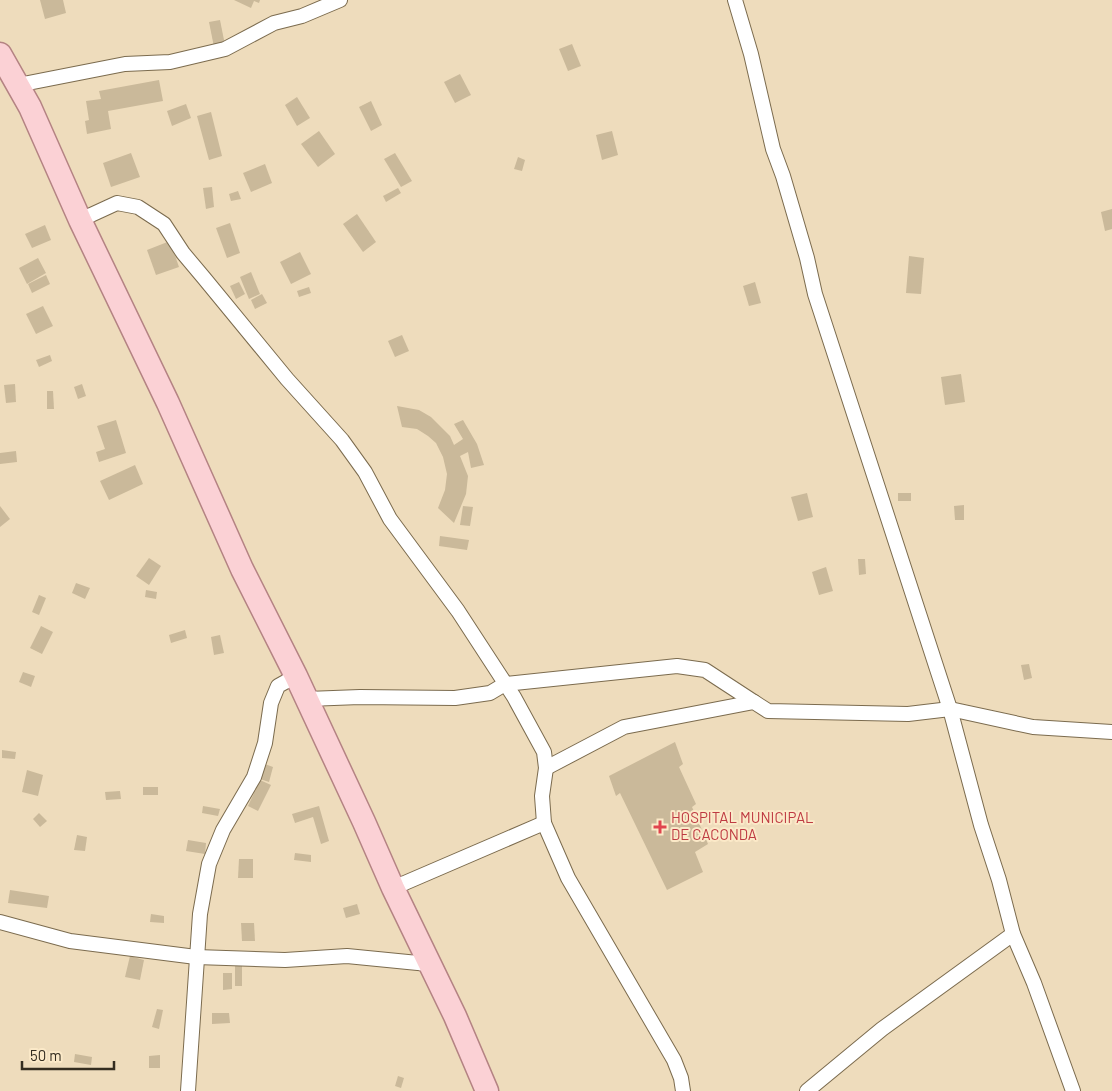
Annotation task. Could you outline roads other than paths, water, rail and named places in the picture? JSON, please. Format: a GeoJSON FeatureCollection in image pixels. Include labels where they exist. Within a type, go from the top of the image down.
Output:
{"type":"FeatureCollection","features":[{"type":"Feature","properties":{"kind":"main road"},"geometry":{"type":"LineString","coordinates":[[0,54],[30,107],[80,220],[168,403],[242,570],[307,699],[428,964],[455,1016],[487,1091]]}},
{"type":"Feature","properties":{"kind":"street"},"geometry":{"type":"LineString","coordinates":[[18,85],[125,64],[170,62],[225,49],[274,23],[302,16],[340,0]]}},
{"type":"Feature","properties":{"kind":"street"},"geometry":{"type":"LineString","coordinates":[[735,0],[751,54],[773,149],[783,176],[807,258],[815,294],[950,709],[1013,934],[1034,983],[1073,1091]]}},
{"type":"Feature","properties":{"kind":"street"},"geometry":{"type":"LineString","coordinates":[[80,220],[117,203],[138,207],[164,224],[183,253],[287,379],[342,440],[364,472],[390,519],[458,611],[505,684],[544,752],[546,768],[542,796],[544,823],[568,878],[674,1060],[681,1078],[683,1091]]}},
{"type":"Feature","properties":{"kind":"street"},"geometry":{"type":"LineString","coordinates":[[307,699],[360,697],[455,698],[490,693],[505,684],[677,666],[705,670],[768,711],[908,714],[950,709],[1033,727],[1112,732]]}},
{"type":"Feature","properties":{"kind":"street"},"geometry":{"type":"LineString","coordinates":[[188,1091],[196,957],[200,914],[209,864],[223,830],[254,778],[265,743],[271,703],[278,686],[296,676]]}},
{"type":"Feature","properties":{"kind":"street"},"geometry":{"type":"LineString","coordinates":[[546,768],[624,727],[754,702]]}},
{"type":"Feature","properties":{"kind":"street"},"geometry":{"type":"LineString","coordinates":[[393,888],[544,823]]}},
{"type":"Feature","properties":{"kind":"street"},"geometry":{"type":"LineString","coordinates":[[0,922],[70,940],[196,957],[285,960],[347,956],[428,964]]}},
{"type":"Feature","properties":{"kind":"street"},"geometry":{"type":"LineString","coordinates":[[807,1091],[882,1029],[1013,934]]}},
{"type":"Feature","properties":{"kind":"place","name":"HOSPITAL MUNICIPAL DE CACONDA"},"geometry":{"type":"Point","coordinates":[660,827]}}]}
